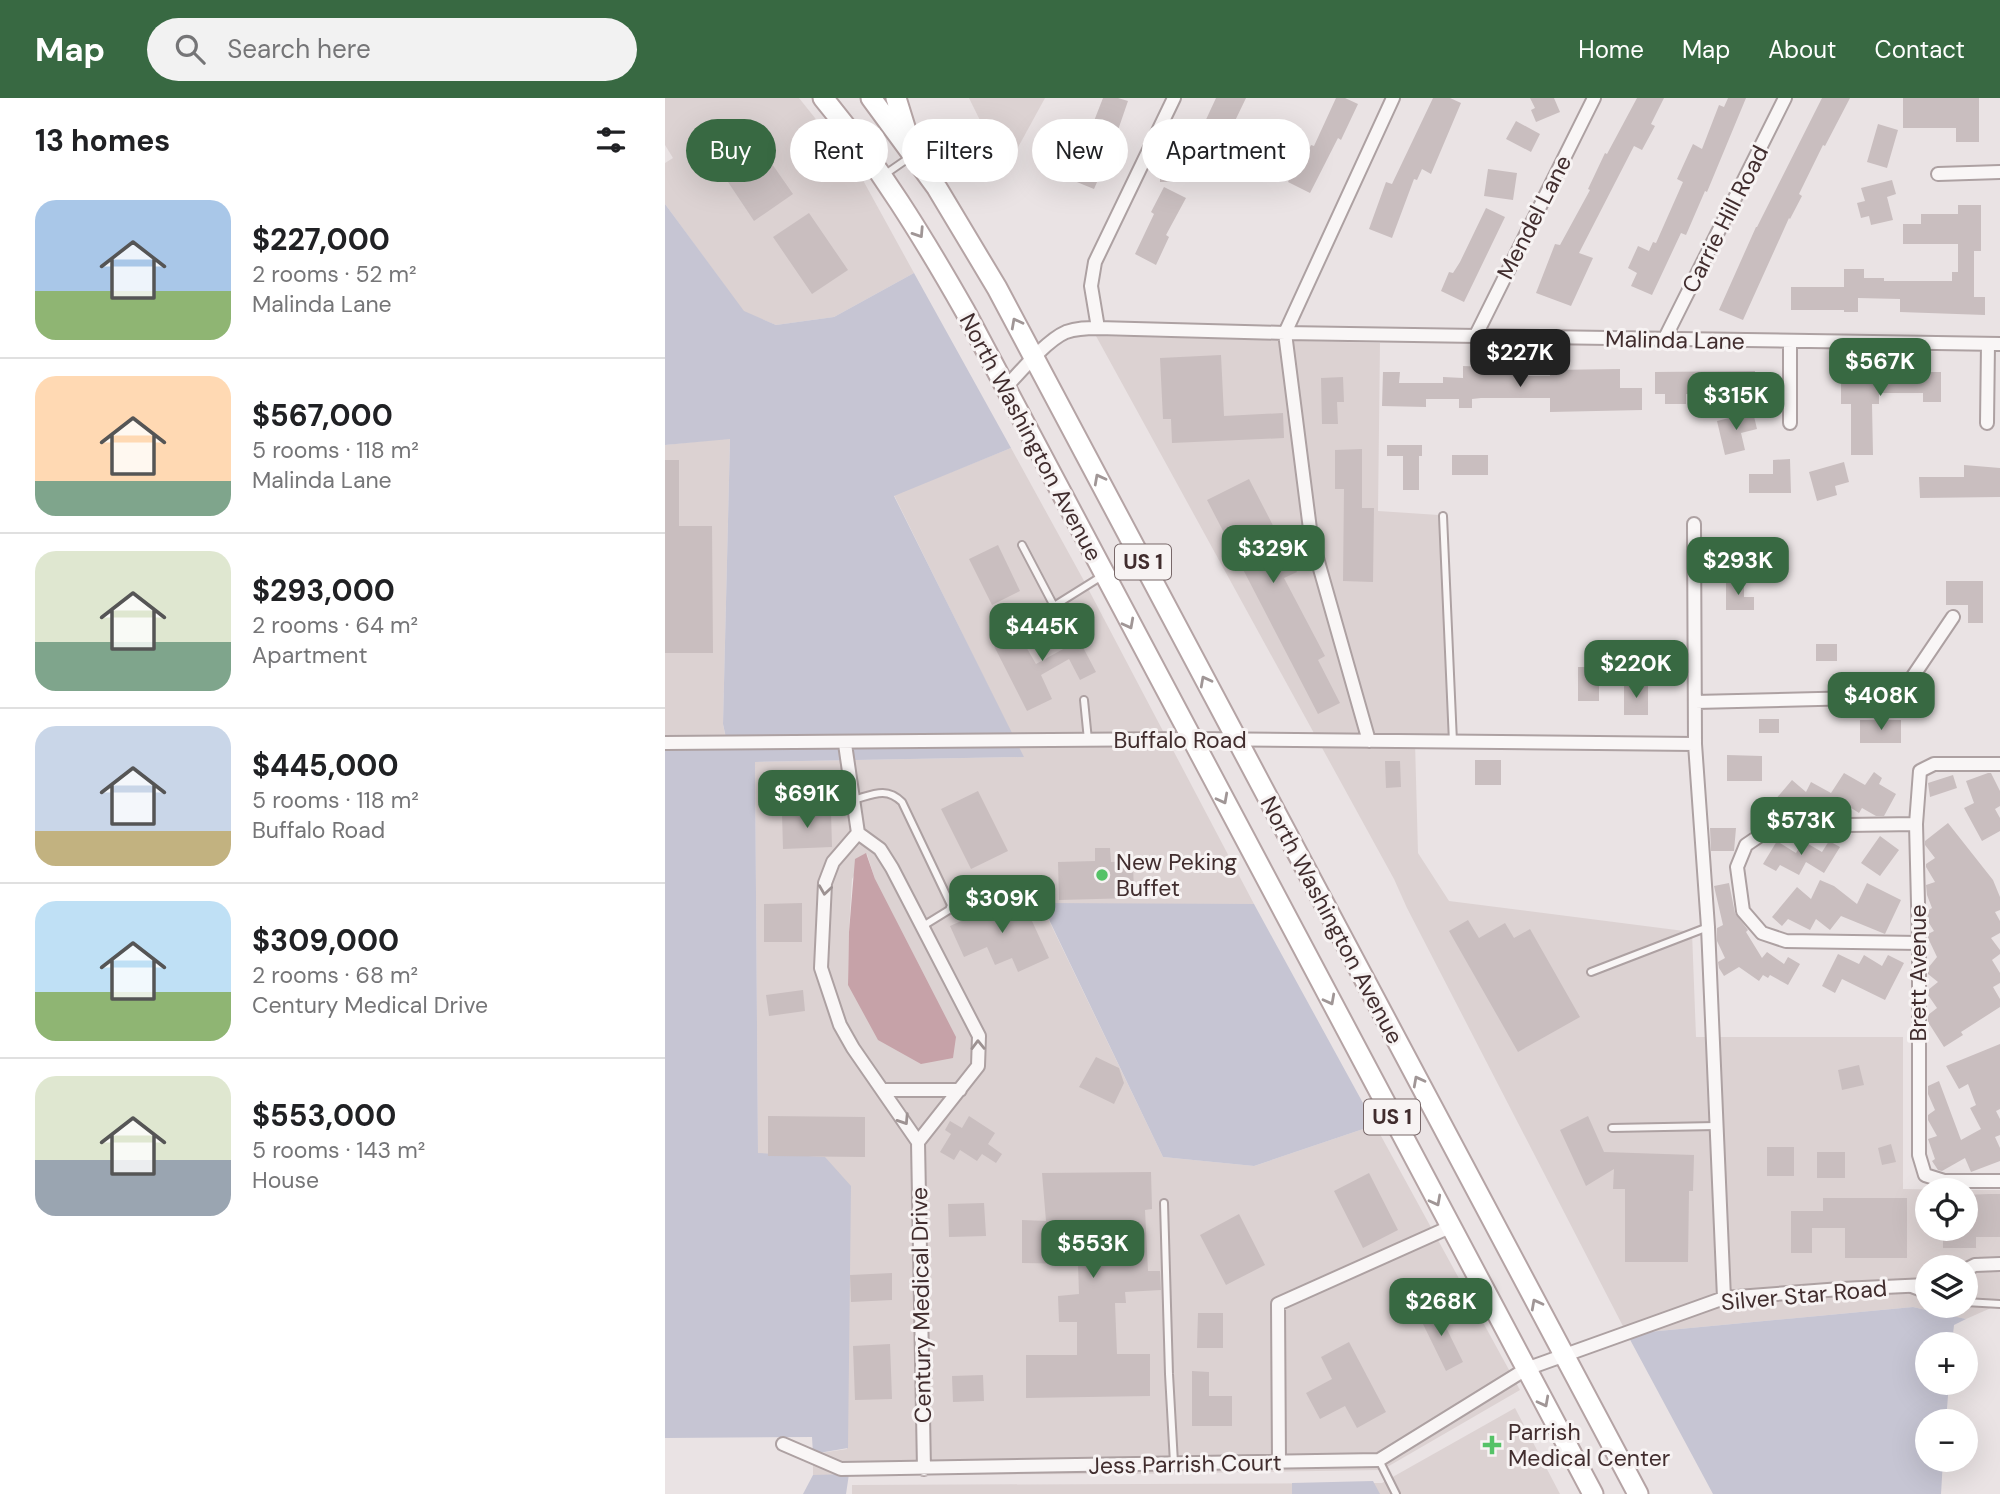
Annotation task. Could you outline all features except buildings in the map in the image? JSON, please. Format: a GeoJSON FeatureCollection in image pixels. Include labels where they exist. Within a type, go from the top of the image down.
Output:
{"type":"FeatureCollection","features":[{"type":"Feature","properties":{"kind":"main road","name":"North Washington Avenue"},"geometry":{"type":"LineString","coordinates":[[823,98],[839,119]]}},
{"type":"Feature","properties":{"kind":"main road","name":"North Washington Avenue"},"geometry":{"type":"LineString","coordinates":[[871,98],[902,139]]}},
{"type":"Feature","properties":{"kind":"main road"},"geometry":{"type":"LineString","coordinates":[[896,98],[903,119]]}},
{"type":"Feature","properties":{"kind":"main road","name":"North Washington Avenue"},"geometry":{"type":"LineString","coordinates":[[886,182],[927,245],[1005,388],[1593,1494]]}},
{"type":"Feature","properties":{"kind":"main road","name":"North Washington Avenue"},"geometry":{"type":"LineString","coordinates":[[931,182],[978,254],[1035,357],[1637,1494]]}},
{"type":"Feature","properties":{"kind":"street"},"geometry":{"type":"LineString","coordinates":[[1098,328],[1091,286],[1095,262],[1174,98]]}},
{"type":"Feature","properties":{"kind":"street"},"geometry":{"type":"LineString","coordinates":[[1369,741],[1311,537],[1286,333],[1393,98]]}},
{"type":"Feature","properties":{"kind":"street","name":"Mendel Lane"},"geometry":{"type":"LineString","coordinates":[[1475,337],[1594,98]]}},
{"type":"Feature","properties":{"kind":"street","name":"Carrie Hill Road"},"geometry":{"type":"LineString","coordinates":[[1664,340],[1786,98]]}},
{"type":"Feature","properties":{"kind":"street"},"geometry":{"type":"LineString","coordinates":[[1938,174],[2000,172]]}},
{"type":"Feature","properties":{"kind":"street","name":"Malinda Lane"},"geometry":{"type":"LineString","coordinates":[[1005,388],[1063,333],[1098,328],[1475,337],[1994,344]]}},
{"type":"Feature","properties":{"kind":"street"},"geometry":{"type":"LineString","coordinates":[[1790,342],[1790,423]]}},
{"type":"Feature","properties":{"kind":"street"},"geometry":{"type":"LineString","coordinates":[[1987,423],[1994,344]]}},
{"type":"Feature","properties":{"kind":"street"},"geometry":{"type":"LineString","coordinates":[[1694,524],[1695,744],[1708,927],[1724,1298]]}},
{"type":"Feature","properties":{"kind":"street"},"geometry":{"type":"LineString","coordinates":[[1696,702],[1899,697],[1953,617]]}},
{"type":"Feature","properties":{"kind":"street","name":"Buffalo Road"},"geometry":{"type":"LineString","coordinates":[[665,743],[845,744],[1191,739],[1695,744]]}},
{"type":"Feature","properties":{"kind":"street"},"geometry":{"type":"LineString","coordinates":[[845,744],[857,832],[833,862],[825,883],[821,968],[840,1025],[918,1142],[978,1066],[979,1037],[923,926],[880,849],[857,832]]}},
{"type":"Feature","properties":{"kind":"street","name":"Brett Avenue"},"geometry":{"type":"LineString","coordinates":[[2000,764],[1934,764],[1920,771],[1916,824],[1919,1155],[1925,1175],[1944,1181],[2000,1181]]}},
{"type":"Feature","properties":{"kind":"street"},"geometry":{"type":"LineString","coordinates":[[1916,824],[1774,826],[1746,845],[1737,867],[1743,911],[1762,933],[1786,941],[1919,943]]}},
{"type":"Feature","properties":{"kind":"street"},"geometry":{"type":"LineString","coordinates":[[884,1090],[960,1090]]}},
{"type":"Feature","properties":{"kind":"street","name":"Century Medical Drive"},"geometry":{"type":"LineString","coordinates":[[918,1142],[924,1469]]}},
{"type":"Feature","properties":{"kind":"street"},"geometry":{"type":"LineString","coordinates":[[1279,1463],[1278,1304],[1450,1227]]}},
{"type":"Feature","properties":{"kind":"street"},"geometry":{"type":"LineString","coordinates":[[1978,1265],[2000,1265]]}},
{"type":"Feature","properties":{"kind":"street","name":"Silver Star Road"},"geometry":{"type":"LineString","coordinates":[[1563,1355],[1724,1298],[1915,1285]]}},
{"type":"Feature","properties":{"kind":"street","name":"Jess Parrish Court"},"geometry":{"type":"LineString","coordinates":[[783,1444],[841,1469],[1379,1460],[1527,1369],[1563,1355]]}},
{"type":"Feature","properties":{"kind":"lane"},"geometry":{"type":"LineString","coordinates":[[1443,516],[1453,742]]}},
{"type":"Feature","properties":{"kind":"lane"},"geometry":{"type":"LineString","coordinates":[[1023,545],[1054,606]]}},
{"type":"Feature","properties":{"kind":"lane"},"geometry":{"type":"LineString","coordinates":[[1038,616],[1104,575]]}},
{"type":"Feature","properties":{"kind":"lane"},"geometry":{"type":"LineString","coordinates":[[1084,700],[1088,740]]}},
{"type":"Feature","properties":{"kind":"lane"},"geometry":{"type":"LineString","coordinates":[[853,800],[888,792],[902,802],[951,905],[923,926]]}},
{"type":"Feature","properties":{"kind":"lane"},"geometry":{"type":"LineString","coordinates":[[1591,972],[1708,927]]}},
{"type":"Feature","properties":{"kind":"lane"},"geometry":{"type":"LineString","coordinates":[[1612,1128],[1716,1126]]}},
{"type":"Feature","properties":{"kind":"lane"},"geometry":{"type":"LineString","coordinates":[[1164,1203],[1174,1465]]}},
{"type":"Feature","properties":{"kind":"lane"},"geometry":{"type":"LineString","coordinates":[[1902,1286],[1915,1291]]}},
{"type":"Feature","properties":{"kind":"lane"},"geometry":{"type":"LineString","coordinates":[[1978,1303],[2000,1304]]}},
{"type":"Feature","properties":{"kind":"lane"},"geometry":{"type":"LineString","coordinates":[[1379,1460],[1396,1494]]}},
{"type":"Feature","properties":{"kind":"shaded area"},"geometry":{"type":"Polygon","coordinates":[[[665,98],[799,98],[816,119],[790,119],[790,182],[864,182],[914,273],[834,317],[776,325],[744,312],[665,204],[665,163],[673,158],[665,145],[665,98]]]}},
{"type":"Feature","properties":{"kind":"shaded area"},"geometry":{"type":"Polygon","coordinates":[[[969,98],[1045,98],[1018,147],[1018,119],[979,119],[969,98]]]}},
{"type":"Feature","properties":{"kind":"shaded area"},"geometry":{"type":"Polygon","coordinates":[[[665,204],[744,311],[776,325],[834,317],[914,273],[1011,448],[894,496],[1024,757],[755,762],[758,1153],[825,1157],[851,1186],[848,1448],[813,1454],[812,1437],[665,1438],[665,739],[726,738],[723,724],[730,439],[665,445],[665,204]]]}},
{"type":"Feature","properties":{"kind":"shaded area"},"geometry":{"type":"Polygon","coordinates":[[[1096,336],[1380,343],[1378,511],[1439,515],[1449,748],[1415,742],[1418,853],[1449,901],[1692,932],[1696,1037],[1903,1037],[1903,1189],[1915,1189],[1915,1241],[1978,1241],[1978,1190],[2000,1190],[2000,1304],[1978,1314],[1978,1255],[1915,1255],[1915,1307],[1627,1334],[1394,879],[1096,336]]]}},
{"type":"Feature","properties":{"kind":"shaded area"},"geometry":{"type":"Polygon","coordinates":[[[730,438],[723,724],[726,739],[665,739],[665,445],[730,438]]]}},
{"type":"Feature","properties":{"kind":"shaded area"},"geometry":{"type":"Polygon","coordinates":[[[1011,448],[1254,904],[1041,904],[1163,1157],[1254,1166],[1375,1125],[1520,1390],[1382,1470],[813,1475],[813,1454],[847,1449],[825,1157],[758,1154],[755,762],[1023,757],[894,495],[1011,448]],[[867,854],[852,879],[848,985],[875,879],[867,854]]]}},
{"type":"Feature","properties":{"kind":"shaded area"},"geometry":{"type":"Polygon","coordinates":[[[866,853],[875,879],[956,1037],[953,1058],[921,1064],[878,1040],[848,985],[855,859],[866,853]]]}},
{"type":"Feature","properties":{"kind":"shaded area"},"geometry":{"type":"Polygon","coordinates":[[[1041,903],[1254,904],[1375,1125],[1254,1166],[1163,1157],[1041,903]]]}},
{"type":"Feature","properties":{"kind":"shaded area"},"geometry":{"type":"Polygon","coordinates":[[[1913,1307],[1915,1318],[1966,1319],[1954,1325],[1953,1332],[1915,1332],[1915,1395],[1948,1395],[1947,1409],[1915,1409],[1915,1472],[1942,1472],[1941,1494],[1713,1494],[1627,1334],[1913,1307]]]}},
{"type":"Feature","properties":{"kind":"shaded area","name":"Parrish Medical Center"},"geometry":{"type":"Polygon","coordinates":[[[1515,1408],[1560,1494],[852,1494],[852,1485],[1382,1483],[1515,1408]]]}},
{"type":"Feature","properties":{"kind":"shaded area"},"geometry":{"type":"Polygon","coordinates":[[[849,1474],[846,1494],[803,1494],[813,1475],[849,1474]]]}},
{"type":"Feature","properties":{"kind":"shaded area"},"geometry":{"type":"Polygon","coordinates":[[[1373,1481],[1380,1494],[1292,1494],[1292,1483],[1373,1481]]]}},
{"type":"Feature","properties":{"kind":"place","name":"New Peking Buffet"},"geometry":{"type":"Point","coordinates":[1102,875]}},
{"type":"Feature","properties":{"kind":"place","name":"Parrish Medical Center"},"geometry":{"type":"Point","coordinates":[1492,1445]}}]}
